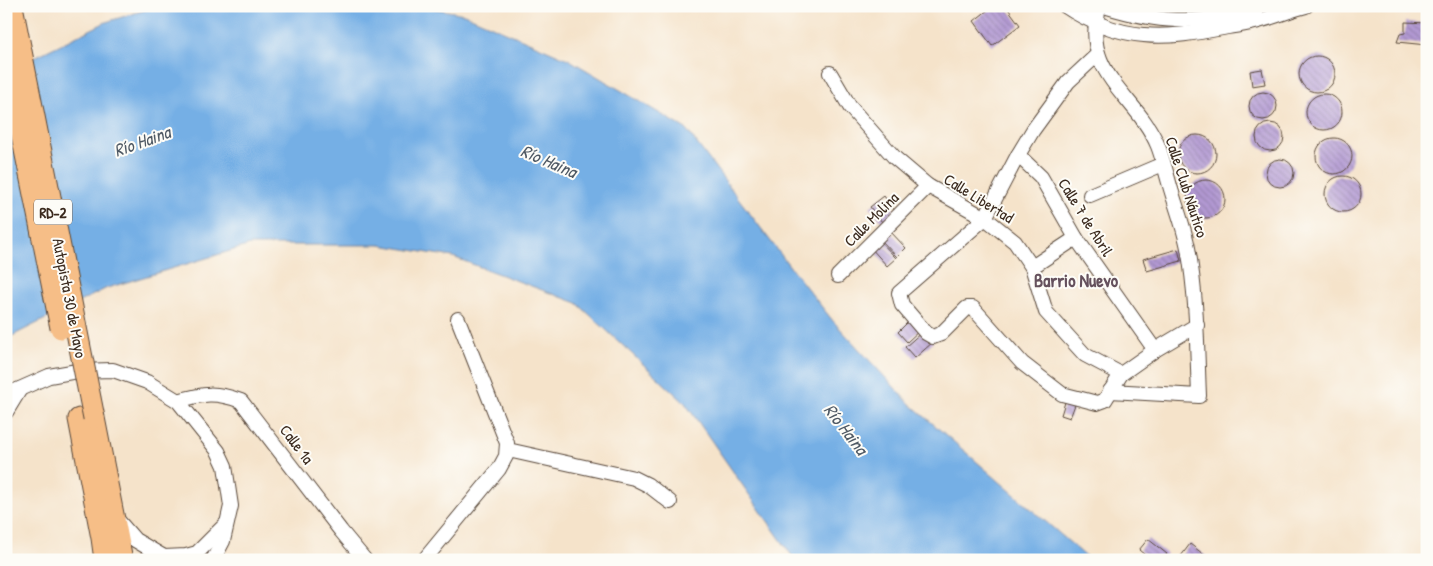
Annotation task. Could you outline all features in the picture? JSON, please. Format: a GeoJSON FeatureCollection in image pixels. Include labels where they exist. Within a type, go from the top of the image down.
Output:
{"type":"FeatureCollection","features":[{"type":"Feature","properties":{"kind":"highway","name":"Autopista 30 de Mayo"},"geometry":{"type":"LineString","coordinates":[[12,6],[86,418],[105,560]]}},
{"type":"Feature","properties":{"kind":"highway","name":"Autopista 30 de Mayo"},"geometry":{"type":"LineString","coordinates":[[6,56],[86,418],[114,516],[122,560]]}},
{"type":"Feature","properties":{"kind":"street"},"geometry":{"type":"LineString","coordinates":[[1065,6],[1078,15],[1095,22],[1143,35],[1181,34],[1210,30],[1261,20],[1306,6]]}},
{"type":"Feature","properties":{"kind":"street"},"geometry":{"type":"LineString","coordinates":[[1095,22],[1102,6],[1135,15],[1174,20],[1283,12]]}},
{"type":"Feature","properties":{"kind":"street","name":"Calle Club Náutico"},"geometry":{"type":"LineString","coordinates":[[1095,22],[1095,39],[1098,54],[1104,68],[1158,146],[1188,248],[1196,325],[1199,396],[1110,391]]}},
{"type":"Feature","properties":{"kind":"street"},"geometry":{"type":"LineString","coordinates":[[1098,54],[1068,82],[1033,130],[985,218],[899,293],[902,305],[926,333],[933,336],[941,334],[970,306],[974,308],[1022,363],[1062,394],[1101,402],[1105,400],[1121,374],[1196,325]]}},
{"type":"Feature","properties":{"kind":"street","name":"Calle Libertad"},"geometry":{"type":"LineString","coordinates":[[830,73],[850,107],[895,158],[928,186],[985,218],[1015,242],[1032,268],[1046,312],[1085,355],[1121,374]]}},
{"type":"Feature","properties":{"kind":"street","name":"Calle 7 de Abril"},"geometry":{"type":"LineString","coordinates":[[1018,155],[1041,178],[1076,238],[1155,350]]}},
{"type":"Feature","properties":{"kind":"street"},"geometry":{"type":"LineString","coordinates":[[1090,195],[1163,164]]}},
{"type":"Feature","properties":{"kind":"street","name":"Calle Molina"},"geometry":{"type":"LineString","coordinates":[[838,276],[928,186]]}},
{"type":"Feature","properties":{"kind":"street"},"geometry":{"type":"LineString","coordinates":[[1032,268],[1076,238]]}},
{"type":"Feature","properties":{"kind":"street"},"geometry":{"type":"LineString","coordinates":[[424,560],[499,469],[508,450],[502,428],[458,319]]}},
{"type":"Feature","properties":{"kind":"street"},"geometry":{"type":"LineString","coordinates":[[6,395],[49,376],[78,371],[113,370],[147,382],[178,401],[218,451],[225,466],[231,506],[223,541],[213,560]]}},
{"type":"Feature","properties":{"kind":"street"},"geometry":{"type":"LineString","coordinates":[[6,412],[20,389]]}},
{"type":"Feature","properties":{"kind":"street","name":"Calle 1a"},"geometry":{"type":"LineString","coordinates":[[178,401],[205,394],[223,395],[242,401],[365,560]]}},
{"type":"Feature","properties":{"kind":"street"},"geometry":{"type":"LineString","coordinates":[[508,450],[634,478],[648,485],[670,502]]}},
{"type":"Feature","properties":{"kind":"street"},"geometry":{"type":"LineString","coordinates":[[114,516],[135,540],[164,557],[186,556],[197,553],[226,524]]}},
{"type":"Feature","properties":{"kind":"water","name":"Río Haina"},"geometry":{"type":"Polygon","coordinates":[[[158,6],[421,6],[464,14],[568,59],[686,129],[833,321],[909,403],[1090,560],[795,560],[685,403],[577,303],[453,257],[380,245],[250,245],[107,288],[6,339],[6,71],[106,22],[158,6]]]}},
{"type":"Feature","properties":{"kind":"building"},"geometry":{"type":"Polygon","coordinates":[[[993,6],[1006,6],[1020,25],[992,46],[974,21],[993,6]]]}},
{"type":"Feature","properties":{"kind":"building"},"geometry":{"type":"Polygon","coordinates":[[[1405,22],[1427,23],[1427,45],[1397,42],[1400,34],[1405,33],[1405,22]]]}},
{"type":"Feature","properties":{"kind":"building"},"geometry":{"type":"Polygon","coordinates":[[[1317,56],[1329,62],[1335,74],[1329,86],[1317,92],[1305,86],[1299,74],[1305,62],[1317,56]]]}},
{"type":"Feature","properties":{"kind":"building"},"geometry":{"type":"Polygon","coordinates":[[[1262,69],[1265,84],[1252,86],[1250,71],[1262,69]]]}},
{"type":"Feature","properties":{"kind":"building"},"geometry":{"type":"Polygon","coordinates":[[[1263,92],[1273,96],[1277,106],[1273,116],[1263,120],[1253,116],[1249,106],[1253,96],[1263,92]]]}},
{"type":"Feature","properties":{"kind":"building"},"geometry":{"type":"Polygon","coordinates":[[[1324,94],[1336,100],[1342,112],[1336,124],[1324,130],[1312,124],[1306,112],[1312,100],[1324,94]]]}},
{"type":"Feature","properties":{"kind":"building"},"geometry":{"type":"Polygon","coordinates":[[[1270,123],[1280,127],[1284,137],[1280,147],[1270,151],[1260,147],[1256,137],[1260,127],[1270,123]]]}},
{"type":"Feature","properties":{"kind":"building"},"geometry":{"type":"Polygon","coordinates":[[[1197,135],[1211,140],[1216,154],[1211,168],[1197,173],[1183,168],[1178,154],[1183,140],[1197,135]]]}},
{"type":"Feature","properties":{"kind":"building"},"geometry":{"type":"Polygon","coordinates":[[[1334,138],[1346,144],[1352,156],[1346,168],[1334,174],[1322,168],[1316,156],[1322,144],[1334,138]]]}},
{"type":"Feature","properties":{"kind":"building"},"geometry":{"type":"Polygon","coordinates":[[[1280,159],[1290,163],[1294,173],[1290,183],[1280,187],[1270,183],[1266,173],[1270,163],[1280,159]]]}},
{"type":"Feature","properties":{"kind":"building"},"geometry":{"type":"Polygon","coordinates":[[[1343,176],[1355,182],[1361,194],[1355,206],[1343,212],[1331,206],[1325,194],[1331,182],[1343,176]]]}},
{"type":"Feature","properties":{"kind":"building"},"geometry":{"type":"Polygon","coordinates":[[[1206,180],[1220,185],[1225,199],[1220,213],[1206,218],[1192,213],[1187,199],[1192,185],[1206,180]]]}},
{"type":"Feature","properties":{"kind":"building"},"geometry":{"type":"Polygon","coordinates":[[[884,196],[895,211],[882,222],[870,207],[884,196]]]}},
{"type":"Feature","properties":{"kind":"building"},"geometry":{"type":"Polygon","coordinates":[[[889,230],[906,248],[897,257],[880,239],[889,230]]]}},
{"type":"Feature","properties":{"kind":"building"},"geometry":{"type":"Polygon","coordinates":[[[878,239],[896,258],[887,266],[870,247],[878,239]]]}},
{"type":"Feature","properties":{"kind":"building"},"geometry":{"type":"Polygon","coordinates":[[[1178,249],[1181,261],[1147,271],[1143,259],[1178,249]]]}},
{"type":"Feature","properties":{"kind":"building"},"geometry":{"type":"Polygon","coordinates":[[[912,318],[921,329],[907,342],[898,332],[912,318]]]}},
{"type":"Feature","properties":{"kind":"building"},"geometry":{"type":"Polygon","coordinates":[[[923,331],[933,342],[915,358],[905,347],[923,331]]]}},
{"type":"Feature","properties":{"kind":"building"},"geometry":{"type":"Polygon","coordinates":[[[1066,399],[1076,402],[1070,418],[1061,415],[1066,399]]]}},
{"type":"Feature","properties":{"kind":"building"},"geometry":{"type":"Polygon","coordinates":[[[1148,539],[1167,554],[1162,560],[1151,560],[1139,550],[1148,539]]]}},
{"type":"Feature","properties":{"kind":"building"},"geometry":{"type":"Polygon","coordinates":[[[1190,544],[1211,560],[1178,560],[1190,544]]]}},
{"type":"Feature","properties":{"kind":"district","name":"Barrio Nuevo"},"geometry":{"type":"Point","coordinates":[1076,280]}}]}
